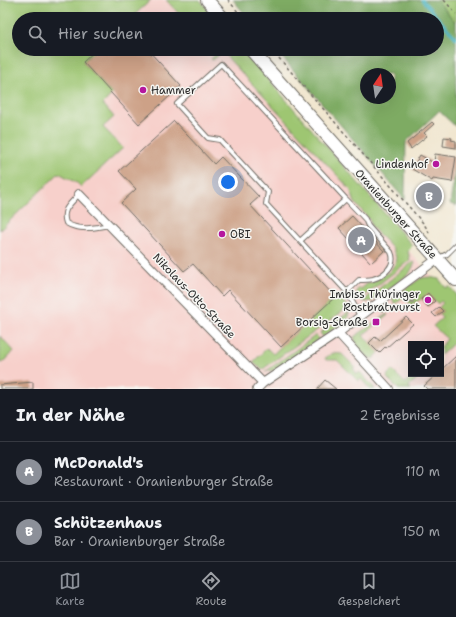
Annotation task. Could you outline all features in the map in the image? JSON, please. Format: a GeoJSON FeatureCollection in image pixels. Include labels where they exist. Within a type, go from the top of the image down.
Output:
{"type":"FeatureCollection","features":[{"type":"Feature","properties":{"kind":"main road"},"geometry":{"type":"LineString","coordinates":[[207,0],[218,12]]}},
{"type":"Feature","properties":{"kind":"main road","name":"Oranienburger Straße"},"geometry":{"type":"LineString","coordinates":[[256,56],[456,280]]}},
{"type":"Feature","properties":{"kind":"street","name":"Nikolaus-Otto-Straße"},"geometry":{"type":"LineString","coordinates":[[79,194],[264,383]]}},
{"type":"Feature","properties":{"kind":"street"},"geometry":{"type":"LineString","coordinates":[[257,389],[338,333],[437,259]]}},
{"type":"Feature","properties":{"kind":"street"},"geometry":{"type":"LineString","coordinates":[[338,333],[389,389]]}},
{"type":"Feature","properties":{"kind":"lane"},"geometry":{"type":"LineString","coordinates":[[347,292],[359,280],[371,279],[380,276],[391,266],[393,257],[391,252],[368,226],[365,219],[221,64],[177,104],[208,138],[220,140],[268,192],[266,204],[347,292],[360,316]]}},
{"type":"Feature","properties":{"kind":"lane","name":"Nikolaus-Otto-Straße"},"geometry":{"type":"LineString","coordinates":[[79,194],[65,210],[64,216],[66,223],[76,228],[109,226]]}},
{"type":"Feature","properties":{"kind":"lane"},"geometry":{"type":"LineString","coordinates":[[300,241],[346,199]]}},
{"type":"Feature","properties":{"kind":"lane"},"geometry":{"type":"LineString","coordinates":[[437,259],[447,254],[456,245]]}},
{"type":"Feature","properties":{"kind":"path"},"geometry":{"type":"LineString","coordinates":[[228,0],[238,12]]}},
{"type":"Feature","properties":{"kind":"path"},"geometry":{"type":"LineString","coordinates":[[444,0],[456,14]]}},
{"type":"Feature","properties":{"kind":"path"},"geometry":{"type":"LineString","coordinates":[[277,56],[424,224],[432,236]]}},
{"type":"Feature","properties":{"kind":"shaded area"},"geometry":{"type":"Polygon","coordinates":[[[123,0],[181,0],[192,12],[109,12],[123,0]]]}},
{"type":"Feature","properties":{"kind":"shaded area"},"geometry":{"type":"Polygon","coordinates":[[[64,56],[232,56],[456,303],[456,389],[0,389],[0,195],[64,56]]]}},
{"type":"Feature","properties":{"kind":"green space"},"geometry":{"type":"Polygon","coordinates":[[[0,0],[151,0],[138,12],[12,12],[12,56],[89,56],[83,62],[112,94],[103,104],[114,117],[103,127],[123,148],[81,187],[77,183],[59,173],[0,230],[0,0]]]}},
{"type":"Feature","properties":{"kind":"green space"},"geometry":{"type":"Polygon","coordinates":[[[166,0],[200,0],[210,12],[177,12],[166,0]]]}},
{"type":"Feature","properties":{"kind":"green space"},"geometry":{"type":"Polygon","coordinates":[[[233,0],[437,0],[456,23],[456,127],[439,111],[406,142],[405,200],[281,56],[444,56],[444,12],[243,12],[233,0]]]}},
{"type":"Feature","properties":{"kind":"green space"},"geometry":{"type":"Polygon","coordinates":[[[437,0],[456,0],[456,23],[437,0]]]}},
{"type":"Feature","properties":{"kind":"green space"},"geometry":{"type":"Polygon","coordinates":[[[214,56],[218,56],[213,60],[211,59],[214,56]]]}},
{"type":"Feature","properties":{"kind":"green space"},"geometry":{"type":"Polygon","coordinates":[[[226,56],[248,56],[412,245],[408,251],[410,260],[360,299],[356,291],[389,272],[395,264],[396,257],[392,248],[371,226],[370,220],[355,203],[350,189],[226,56]]]}},
{"type":"Feature","properties":{"kind":"green space"},"geometry":{"type":"Polygon","coordinates":[[[456,164],[456,206],[450,204],[456,164]]]}},
{"type":"Feature","properties":{"kind":"green space"},"geometry":{"type":"Polygon","coordinates":[[[413,262],[415,263],[409,274],[373,301],[363,301],[413,262]]]}},
{"type":"Feature","properties":{"kind":"green space"},"geometry":{"type":"Polygon","coordinates":[[[429,277],[439,279],[446,288],[449,286],[456,294],[456,341],[444,352],[444,342],[447,339],[433,326],[442,318],[439,314],[443,311],[439,307],[443,303],[441,301],[438,304],[428,294],[411,305],[405,297],[395,304],[392,298],[421,278],[429,277]]]}},
{"type":"Feature","properties":{"kind":"green space"},"geometry":{"type":"Polygon","coordinates":[[[335,297],[339,300],[344,299],[343,302],[349,307],[263,369],[253,362],[267,348],[273,354],[335,297]]]}},
{"type":"Feature","properties":{"kind":"green space"},"geometry":{"type":"Polygon","coordinates":[[[349,312],[347,320],[323,337],[320,333],[349,312]]]}},
{"type":"Feature","properties":{"kind":"green space"},"geometry":{"type":"Polygon","coordinates":[[[387,314],[388,315],[363,335],[379,353],[373,359],[370,358],[361,350],[354,337],[387,314]]]}},
{"type":"Feature","properties":{"kind":"green space"},"geometry":{"type":"Polygon","coordinates":[[[316,335],[319,339],[275,370],[265,372],[316,335]]]}},
{"type":"Feature","properties":{"kind":"green space"},"geometry":{"type":"Polygon","coordinates":[[[0,336],[14,351],[4,362],[0,363],[0,336]]]}},
{"type":"Feature","properties":{"kind":"green space"},"geometry":{"type":"Polygon","coordinates":[[[333,353],[342,354],[355,367],[353,368],[357,374],[360,372],[375,389],[370,389],[361,379],[358,381],[337,360],[326,360],[325,358],[333,353]]]}},
{"type":"Feature","properties":{"kind":"green space"},"geometry":{"type":"Polygon","coordinates":[[[392,370],[405,383],[412,377],[419,377],[409,386],[411,389],[398,389],[387,378],[388,374],[392,370]]]}},
{"type":"Feature","properties":{"kind":"building","name":"Hammer"},"geometry":{"type":"Polygon","coordinates":[[[89,56],[153,56],[181,86],[139,124],[83,62],[89,56]]]}},
{"type":"Feature","properties":{"kind":"building"},"geometry":{"type":"Polygon","coordinates":[[[174,121],[214,164],[221,157],[259,197],[250,205],[335,297],[281,347],[228,290],[222,296],[193,264],[184,271],[121,203],[136,189],[119,171],[174,121]]]}},
{"type":"Feature","properties":{"kind":"building"},"geometry":{"type":"Polygon","coordinates":[[[432,122],[434,124],[424,133],[427,136],[411,149],[407,143],[432,122]]]}},
{"type":"Feature","properties":{"kind":"building"},"geometry":{"type":"Polygon","coordinates":[[[444,137],[452,138],[451,140],[456,141],[456,148],[443,146],[444,137]]]}},
{"type":"Feature","properties":{"kind":"building"},"geometry":{"type":"Polygon","coordinates":[[[435,154],[456,157],[452,182],[433,179],[432,181],[412,169],[420,155],[434,163],[435,154]]]}},
{"type":"Feature","properties":{"kind":"building"},"geometry":{"type":"Polygon","coordinates":[[[352,216],[384,251],[371,263],[339,228],[352,216]]]}},
{"type":"Feature","properties":{"kind":"building","name":"Imbiss Thüringer Rostbratwurst"},"geometry":{"type":"Polygon","coordinates":[[[428,293],[435,301],[428,307],[421,299],[428,293]]]}},
{"type":"Feature","properties":{"kind":"building"},"geometry":{"type":"Polygon","coordinates":[[[439,307],[443,311],[436,317],[432,313],[439,307]]]}},
{"type":"Feature","properties":{"kind":"building"},"geometry":{"type":"Polygon","coordinates":[[[406,317],[413,324],[379,353],[369,343],[375,337],[380,341],[406,317]]]}},
{"type":"Feature","properties":{"kind":"building"},"geometry":{"type":"Polygon","coordinates":[[[456,356],[456,389],[427,389],[424,386],[434,377],[444,377],[444,367],[456,356]]]}},
{"type":"Feature","properties":{"kind":"building"},"geometry":{"type":"Polygon","coordinates":[[[325,380],[336,389],[317,389],[325,380]]]}},
{"type":"Feature","properties":{"kind":"building"},"geometry":{"type":"Polygon","coordinates":[[[33,382],[33,389],[0,389],[0,385],[33,382]]]}},
{"type":"Feature","properties":{"kind":"waterway"},"geometry":{"type":"LineString","coordinates":[[422,0],[433,12]]}},
{"type":"Feature","properties":{"kind":"waterway"},"geometry":{"type":"LineString","coordinates":[[444,25],[456,38]]}},
{"type":"Feature","properties":{"kind":"place","name":"Hammer"},"geometry":{"type":"Point","coordinates":[143,90]}},
{"type":"Feature","properties":{"kind":"place","name":"Lindenhof"},"geometry":{"type":"Point","coordinates":[436,164]}},
{"type":"Feature","properties":{"kind":"place","name":"Schützenhaus"},"geometry":{"type":"Point","coordinates":[429,196]}},
{"type":"Feature","properties":{"kind":"place","name":"OBI"},"geometry":{"type":"Point","coordinates":[222,234]}},
{"type":"Feature","properties":{"kind":"place","name":"McDonald's"},"geometry":{"type":"Point","coordinates":[361,240]}},
{"type":"Feature","properties":{"kind":"place","name":"Imbiss Thüringer Rostbratwurst"},"geometry":{"type":"Point","coordinates":[428,300]}},
{"type":"Feature","properties":{"kind":"place","name":"Borsig-Straße"},"geometry":{"type":"Point","coordinates":[376,322]}}]}
